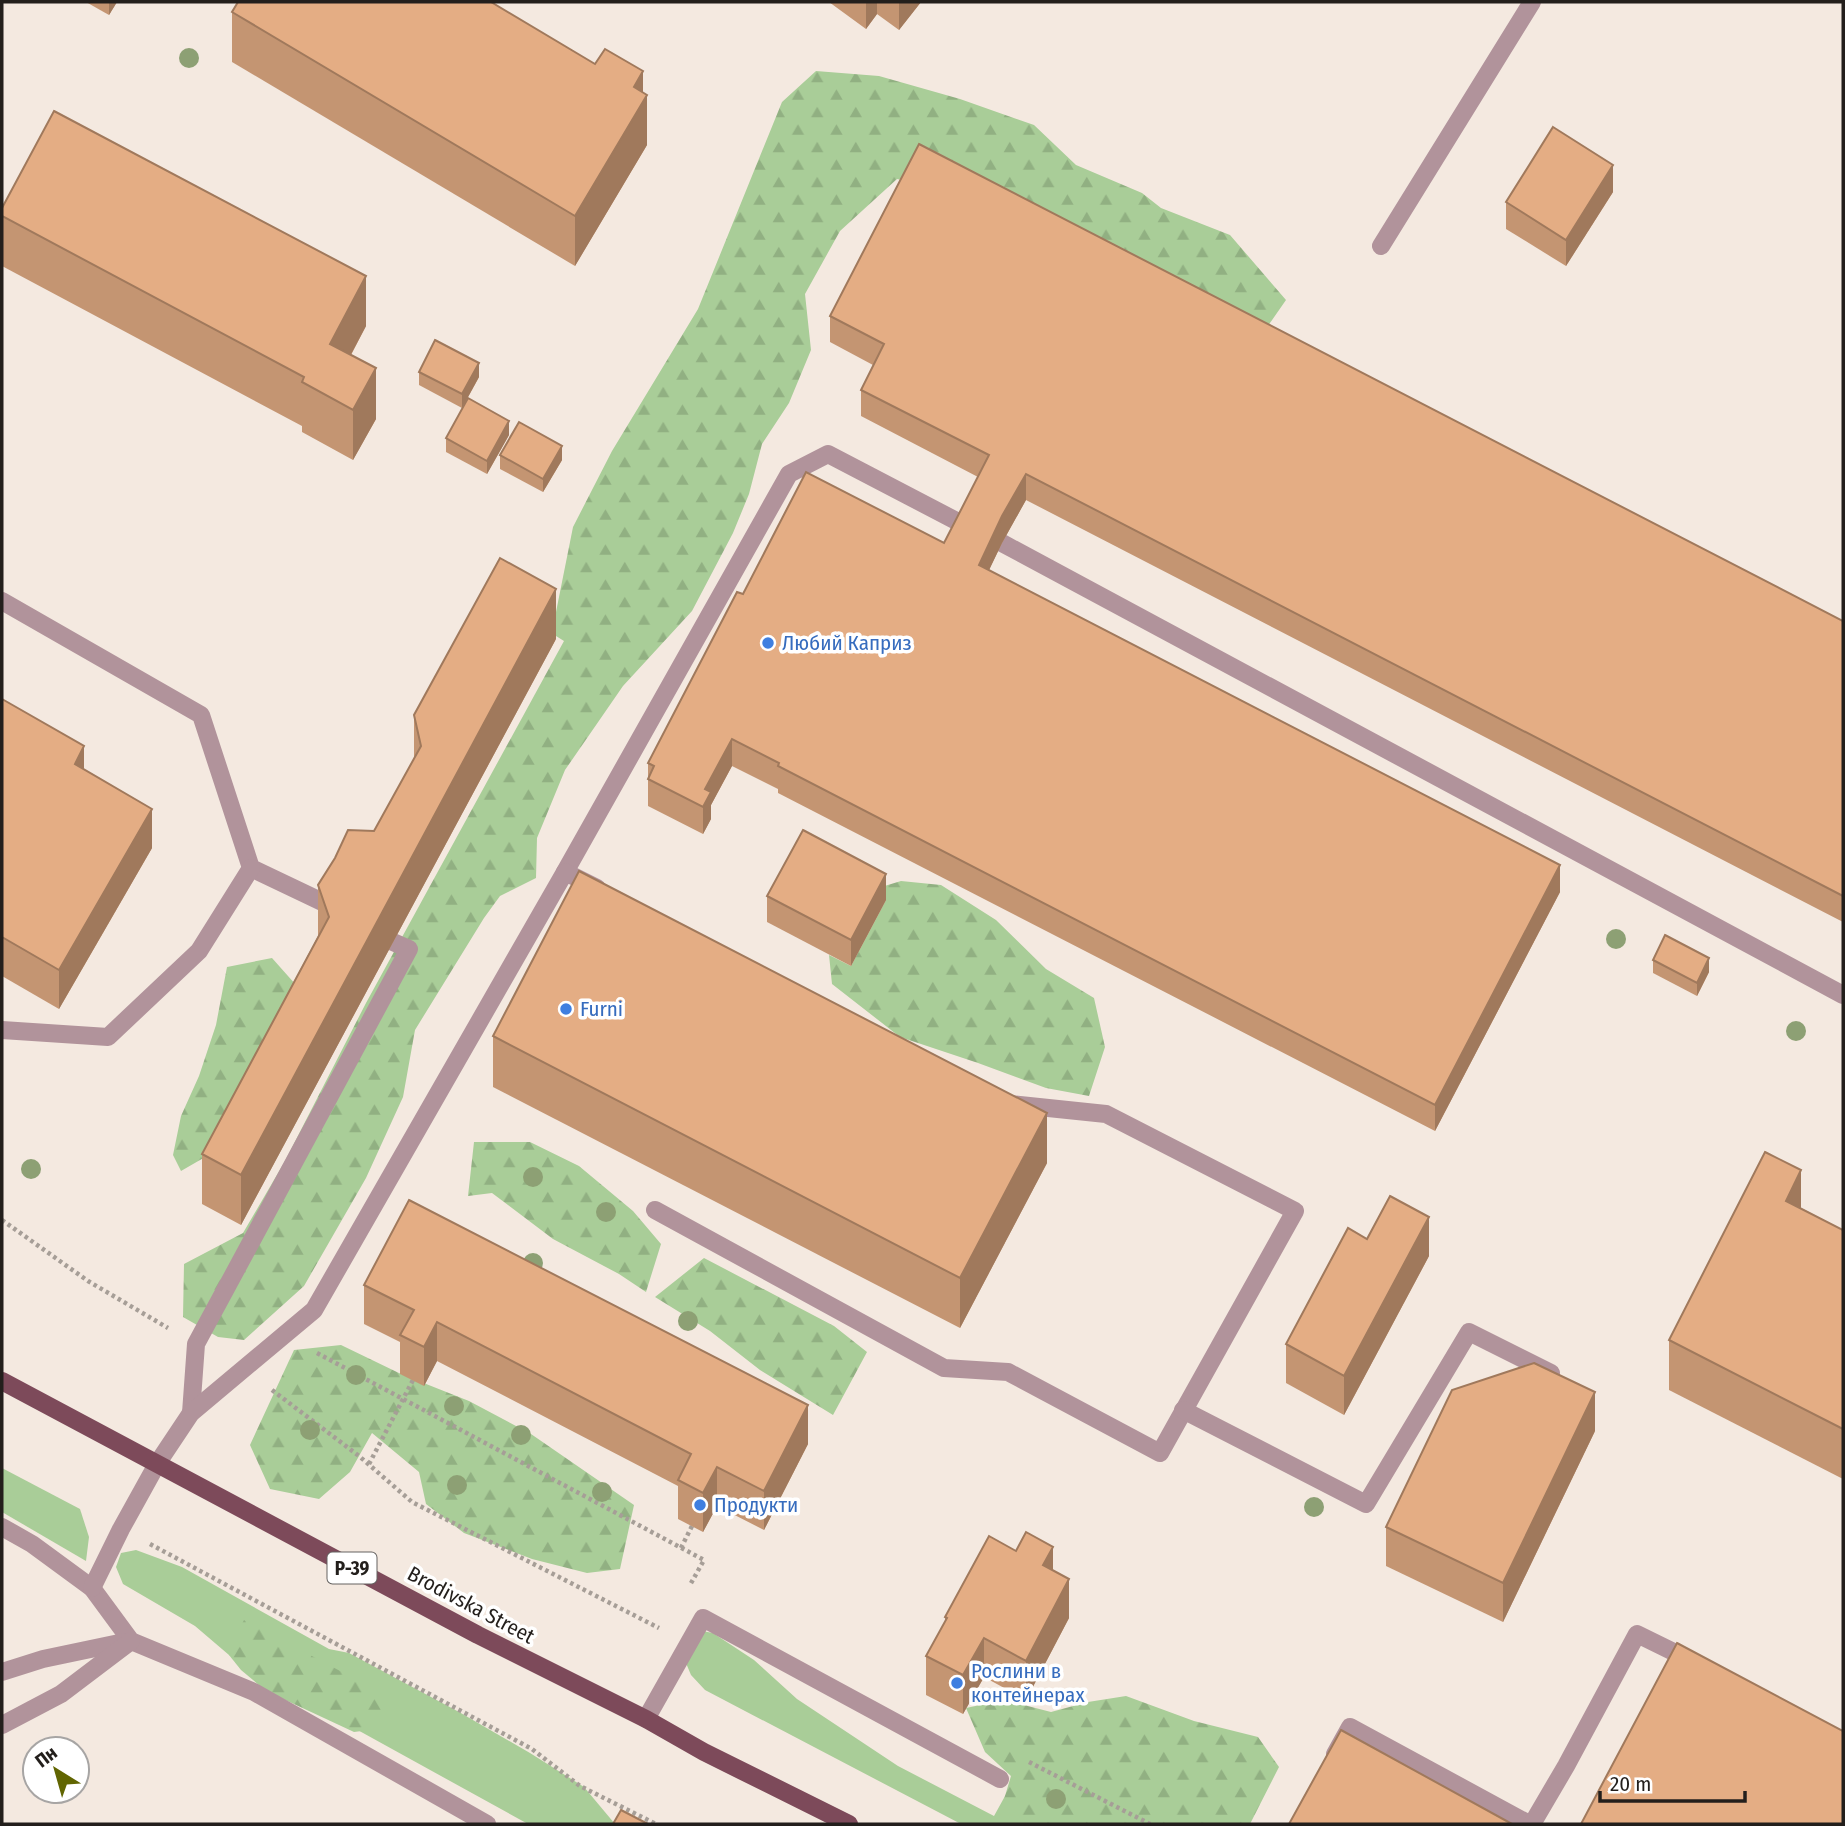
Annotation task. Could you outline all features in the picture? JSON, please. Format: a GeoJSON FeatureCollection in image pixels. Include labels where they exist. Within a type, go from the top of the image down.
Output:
{"type":"FeatureCollection","features":[{"type":"Feature","properties":{"kind":"main road","name":"Brodivska Street"},"geometry":{"type":"LineString","coordinates":[[2,1381],[478,1635],[849,1824]]}},
{"type":"Feature","properties":{"kind":"street"},"geometry":{"type":"LineString","coordinates":[[1381,246],[1532,2]]}},
{"type":"Feature","properties":{"kind":"street"},"geometry":{"type":"LineString","coordinates":[[92,1588],[157,1464],[191,1413],[314,1310],[789,474],[828,454],[966,526]]}},
{"type":"Feature","properties":{"kind":"street"},"geometry":{"type":"LineString","coordinates":[[1002,543],[1843,995]]}},
{"type":"Feature","properties":{"kind":"street"},"geometry":{"type":"LineString","coordinates":[[2,601],[201,715],[251,868],[335,908]]}},
{"type":"Feature","properties":{"kind":"street"},"geometry":{"type":"LineString","coordinates":[[2,1030],[108,1037],[199,951],[251,868]]}},
{"type":"Feature","properties":{"kind":"street"},"geometry":{"type":"LineString","coordinates":[[565,872],[615,898]]}},
{"type":"Feature","properties":{"kind":"street"},"geometry":{"type":"LineString","coordinates":[[191,1413],[196,1344],[409,949],[393,942]]}},
{"type":"Feature","properties":{"kind":"street"},"geometry":{"type":"LineString","coordinates":[[655,1210],[944,1368],[1008,1372],[1160,1453],[1295,1211],[1106,1114],[1009,1104],[997,1097]]}},
{"type":"Feature","properties":{"kind":"street"},"geometry":{"type":"LineString","coordinates":[[1183,1410],[1366,1504],[1469,1332],[1570,1382]]}},
{"type":"Feature","properties":{"kind":"street"},"geometry":{"type":"LineString","coordinates":[[2,1527],[32,1544],[92,1588],[131,1641],[254,1692],[487,1824]]}},
{"type":"Feature","properties":{"kind":"street"},"geometry":{"type":"LineString","coordinates":[[646,1719],[703,1618],[1000,1779]]}},
{"type":"Feature","properties":{"kind":"street"},"geometry":{"type":"LineString","coordinates":[[1329,1764],[1350,1727],[1531,1824],[1566,1766],[1637,1634],[1710,1669]]}},
{"type":"Feature","properties":{"kind":"street"},"geometry":{"type":"LineString","coordinates":[[2,1672],[43,1659],[131,1641]]}},
{"type":"Feature","properties":{"kind":"street"},"geometry":{"type":"LineString","coordinates":[[2,1726],[61,1694],[131,1641]]}},
{"type":"Feature","properties":{"kind":"path"},"geometry":{"type":"LineString","coordinates":[[2,1220],[88,1281],[196,1344]]}},
{"type":"Feature","properties":{"kind":"path"},"geometry":{"type":"LineString","coordinates":[[282,1336],[340,1364],[704,1560],[686,1592]]}},
{"type":"Feature","properties":{"kind":"path"},"geometry":{"type":"LineString","coordinates":[[244,1369],[369,1464],[412,1502],[688,1643]]}},
{"type":"Feature","properties":{"kind":"path"},"geometry":{"type":"LineString","coordinates":[[369,1464],[413,1380]]}},
{"type":"Feature","properties":{"kind":"path"},"geometry":{"type":"LineString","coordinates":[[681,1548],[692,1526]]}},
{"type":"Feature","properties":{"kind":"path"},"geometry":{"type":"LineString","coordinates":[[121,1529],[532,1749],[580,1786],[656,1824]]}},
{"type":"Feature","properties":{"kind":"path"},"geometry":{"type":"LineString","coordinates":[[1000,1779],[1014,1754],[1150,1824]]}},
{"type":"Feature","properties":{"kind":"green space"},"geometry":{"type":"Polygon","coordinates":[[[816,71],[879,76],[960,99],[1034,125],[1076,165],[1142,193],[1161,208],[1230,235],[1286,300],[1256,343],[951,189],[897,179],[840,231],[805,294],[811,350],[789,403],[762,444],[749,494],[733,533],[692,611],[623,686],[565,770],[537,838],[536,878],[500,896],[415,1030],[403,1097],[366,1178],[304,1286],[244,1340],[218,1337],[183,1317],[184,1264],[243,1233],[285,1161],[366,1003],[564,641],[556,636],[556,612],[573,527],[612,451],[698,309],[782,102],[816,71]]]}},
{"type":"Feature","properties":{"kind":"green space"},"geometry":{"type":"Polygon","coordinates":[[[901,881],[941,885],[996,920],[1046,969],[1094,998],[1105,1047],[1089,1096],[1046,1088],[900,1037],[832,984],[829,955],[851,966],[886,900],[868,891],[901,881]]]}},
{"type":"Feature","properties":{"kind":"green space"},"geometry":{"type":"Polygon","coordinates":[[[272,958],[296,985],[226,1145],[181,1171],[173,1155],[181,1116],[199,1076],[216,1025],[227,967],[272,958]]]}},
{"type":"Feature","properties":{"kind":"green space"},"geometry":{"type":"Polygon","coordinates":[[[474,1142],[530,1142],[579,1166],[633,1211],[661,1244],[646,1292],[619,1274],[553,1239],[492,1193],[468,1196],[474,1142]]]}},
{"type":"Feature","properties":{"kind":"green space"},"geometry":{"type":"Polygon","coordinates":[[[704,1258],[834,1326],[867,1352],[833,1415],[760,1370],[710,1331],[655,1297],[704,1258]]]}},
{"type":"Feature","properties":{"kind":"green space"},"geometry":{"type":"Polygon","coordinates":[[[341,1345],[401,1374],[469,1401],[531,1434],[634,1505],[620,1569],[587,1573],[532,1559],[464,1533],[426,1504],[419,1472],[372,1433],[350,1472],[319,1499],[270,1489],[250,1445],[294,1350],[341,1345]]]}},
{"type":"Feature","properties":{"kind":"green space"},"geometry":{"type":"Polygon","coordinates":[[[2,1468],[80,1509],[89,1537],[86,1561],[2,1512],[2,1468]]]}},
{"type":"Feature","properties":{"kind":"green space"},"geometry":{"type":"Polygon","coordinates":[[[136,1550],[182,1567],[329,1649],[349,1653],[459,1712],[584,1787],[615,1824],[528,1824],[267,1680],[229,1655],[195,1626],[123,1584],[116,1567],[121,1553],[136,1550]]]}},
{"type":"Feature","properties":{"kind":"green space"},"geometry":{"type":"Polygon","coordinates":[[[244,1620],[389,1697],[385,1728],[354,1732],[266,1691],[241,1670],[229,1655],[229,1649],[244,1620]]]}},
{"type":"Feature","properties":{"kind":"green space"},"geometry":{"type":"Polygon","coordinates":[[[702,1631],[713,1633],[754,1660],[797,1699],[898,1766],[994,1816],[1015,1778],[1101,1824],[961,1824],[705,1690],[691,1675],[683,1656],[702,1631]]]}},
{"type":"Feature","properties":{"kind":"green space"},"geometry":{"type":"Polygon","coordinates":[[[1126,1696],[1194,1721],[1258,1737],[1279,1767],[1250,1824],[1024,1824],[1002,1806],[1011,1776],[985,1752],[966,1708],[1004,1700],[1051,1712],[1126,1696]]]}},
{"type":"Feature","properties":{"kind":"building"},"geometry":{"type":"Polygon","coordinates":[[[238,2],[491,2],[595,64],[605,49],[643,71],[634,87],[647,95],[575,216],[232,12],[238,2]]]}},
{"type":"Feature","properties":{"kind":"building"},"geometry":{"type":"Polygon","coordinates":[[[54,111],[366,276],[330,344],[376,368],[353,410],[302,382],[304,377],[2,216],[2,208],[54,111]]]}},
{"type":"Feature","properties":{"kind":"building"},"geometry":{"type":"Polygon","coordinates":[[[1553,127],[1613,165],[1566,240],[1506,202],[1553,127]]]}},
{"type":"Feature","properties":{"kind":"building"},"geometry":{"type":"Polygon","coordinates":[[[919,144],[1843,621],[1843,896],[1026,474],[979,565],[1560,865],[1435,1105],[778,766],[779,763],[732,739],[705,789],[711,792],[703,807],[648,779],[654,766],[648,763],[737,592],[743,594],[806,472],[944,543],[989,455],[861,390],[884,344],[830,316],[919,144]]]}},
{"type":"Feature","properties":{"kind":"building"},"geometry":{"type":"Polygon","coordinates":[[[435,340],[479,363],[462,394],[419,372],[435,340]]]}},
{"type":"Feature","properties":{"kind":"building"},"geometry":{"type":"Polygon","coordinates":[[[468,398],[509,421],[487,461],[446,438],[468,398]]]}},
{"type":"Feature","properties":{"kind":"building"},"geometry":{"type":"Polygon","coordinates":[[[519,422],[562,446],[543,479],[500,455],[519,422]]]}},
{"type":"Feature","properties":{"kind":"building"},"geometry":{"type":"Polygon","coordinates":[[[500,558],[556,589],[241,1175],[202,1154],[329,917],[318,885],[348,830],[374,831],[421,746],[414,715],[500,558]]]}},
{"type":"Feature","properties":{"kind":"building"},"geometry":{"type":"Polygon","coordinates":[[[2,699],[84,746],[75,764],[152,809],[59,970],[2,937],[2,699]]]}},
{"type":"Feature","properties":{"kind":"building"},"geometry":{"type":"Polygon","coordinates":[[[803,830],[886,874],[851,940],[767,896],[803,830]]]}},
{"type":"Feature","properties":{"kind":"building"},"geometry":{"type":"Polygon","coordinates":[[[579,871],[1047,1113],[960,1278],[493,1036],[579,871]]]}},
{"type":"Feature","properties":{"kind":"building"},"geometry":{"type":"Polygon","coordinates":[[[1665,935],[1709,958],[1697,983],[1653,960],[1665,935]]]}},
{"type":"Feature","properties":{"kind":"building"},"geometry":{"type":"Polygon","coordinates":[[[1765,1152],[1801,1170],[1786,1201],[1843,1230],[1843,1429],[1669,1340],[1765,1152]]]}},
{"type":"Feature","properties":{"kind":"building"},"geometry":{"type":"Polygon","coordinates":[[[1390,1196],[1429,1217],[1344,1376],[1286,1344],[1348,1228],[1367,1239],[1390,1196]]]}},
{"type":"Feature","properties":{"kind":"building"},"geometry":{"type":"Polygon","coordinates":[[[409,1200],[808,1405],[764,1491],[717,1467],[703,1493],[678,1480],[691,1454],[437,1322],[424,1347],[400,1335],[414,1310],[364,1285],[409,1200]]]}},
{"type":"Feature","properties":{"kind":"building"},"geometry":{"type":"Polygon","coordinates":[[[1534,1363],[1595,1392],[1503,1583],[1386,1527],[1452,1390],[1534,1363]]]}},
{"type":"Feature","properties":{"kind":"building"},"geometry":{"type":"Polygon","coordinates":[[[1026,1532],[1053,1547],[1043,1565],[1069,1579],[1026,1661],[984,1638],[963,1675],[926,1656],[989,1536],[1016,1551],[1026,1532]]]}},
{"type":"Feature","properties":{"kind":"building"},"geometry":{"type":"Polygon","coordinates":[[[1677,1643],[1843,1731],[1843,1824],[1581,1824],[1677,1643]]]}},
{"type":"Feature","properties":{"kind":"building"},"geometry":{"type":"Polygon","coordinates":[[[1341,1730],[1512,1824],[1289,1824],[1341,1730]]]}},
{"type":"Feature","properties":{"kind":"building"},"geometry":{"type":"Polygon","coordinates":[[[621,1810],[648,1824],[613,1824],[621,1810]]]}},
{"type":"Feature","properties":{"kind":"place","name":"Любий Каприз"},"geometry":{"type":"Point","coordinates":[768,643]}},
{"type":"Feature","properties":{"kind":"place","name":"Furni"},"geometry":{"type":"Point","coordinates":[566,1009]}},
{"type":"Feature","properties":{"kind":"place","name":"Продукти"},"geometry":{"type":"Point","coordinates":[700,1505]}},
{"type":"Feature","properties":{"kind":"place","name":"Рослини в контейнерах"},"geometry":{"type":"Point","coordinates":[957,1683]}}]}
